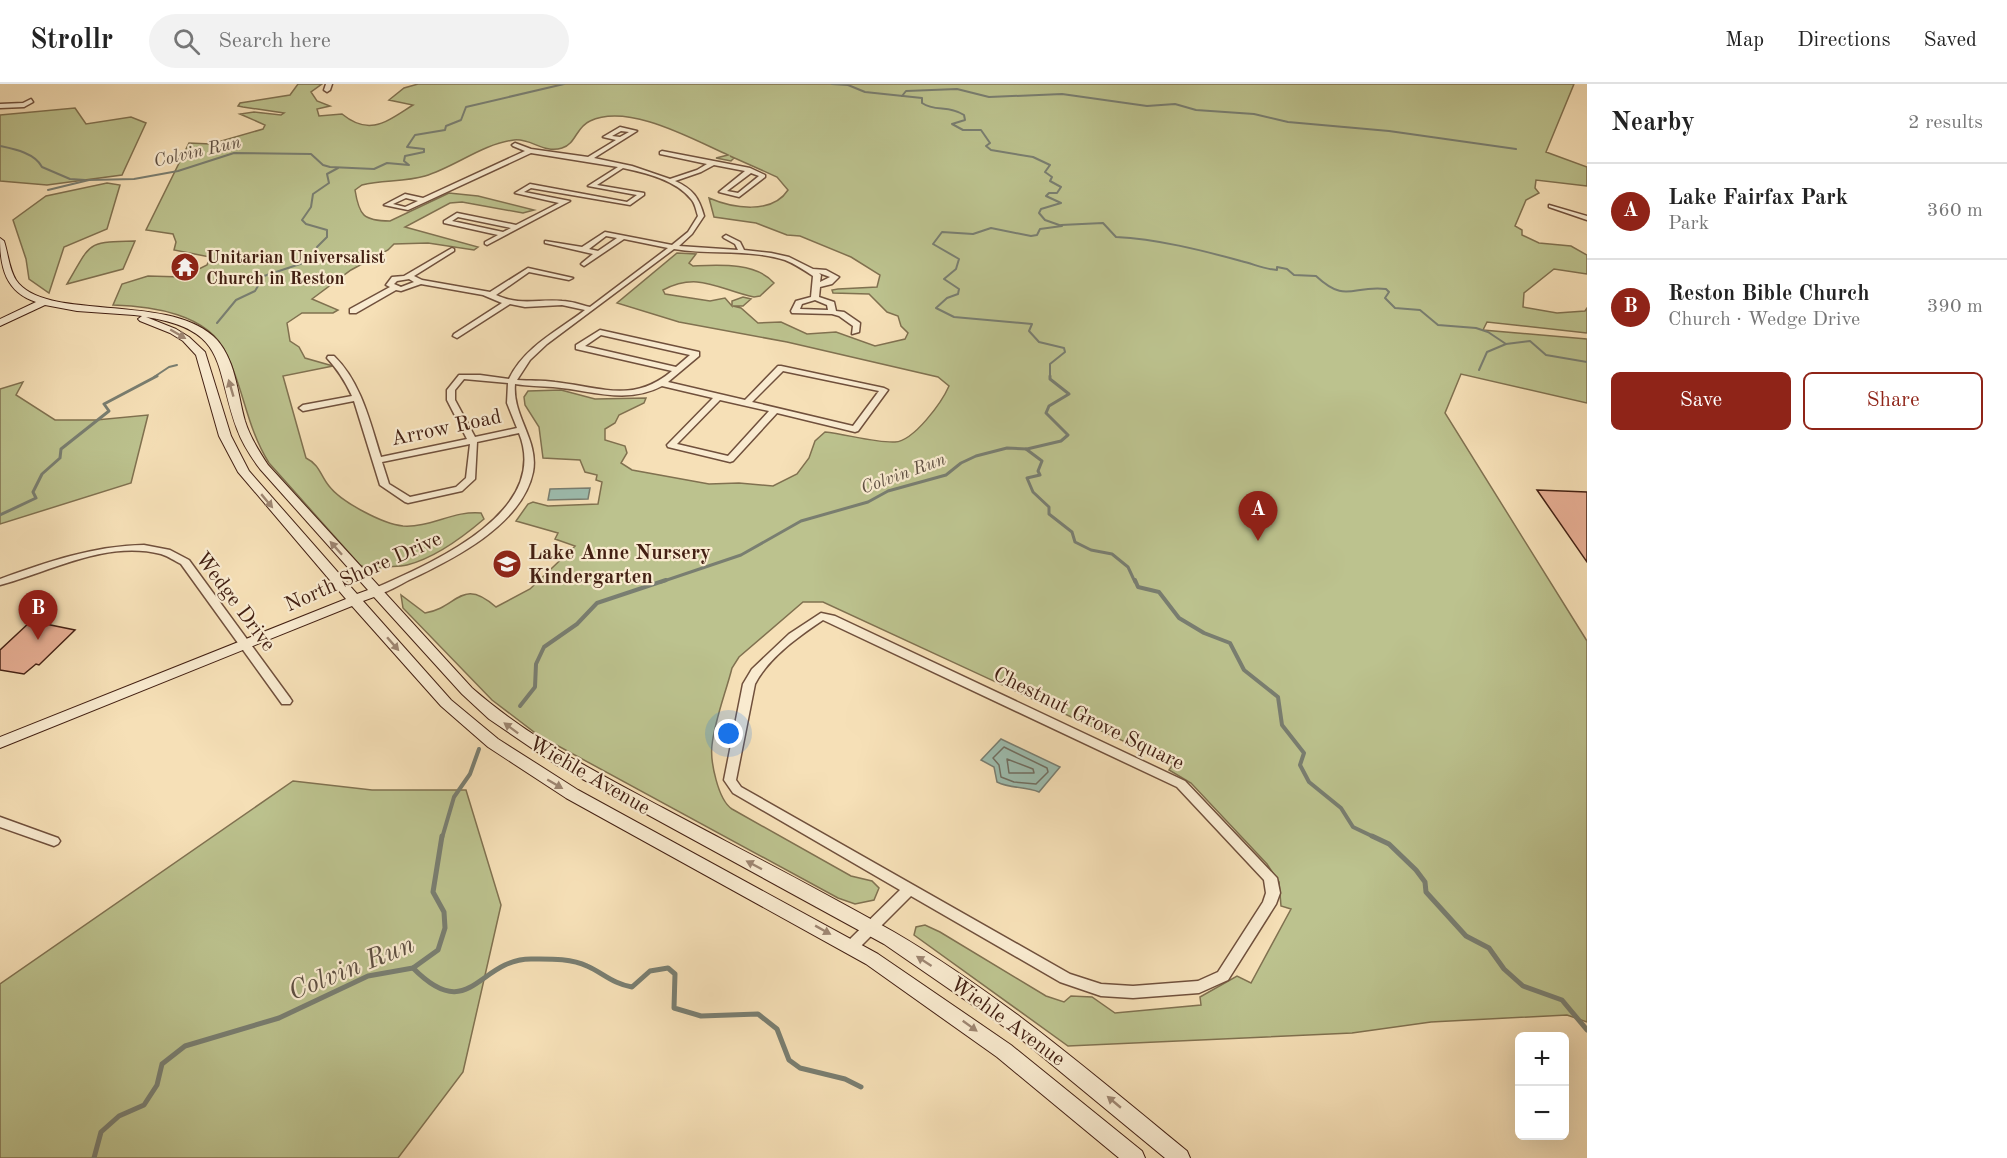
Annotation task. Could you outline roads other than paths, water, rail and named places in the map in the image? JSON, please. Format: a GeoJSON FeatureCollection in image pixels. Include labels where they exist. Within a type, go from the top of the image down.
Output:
{"type":"FeatureCollection","features":[{"type":"Feature","properties":{"kind":"main road","name":"Wiehle Avenue"},"geometry":{"type":"LineString","coordinates":[[0,241],[14,284],[26,293],[46,302],[141,311],[168,317],[188,325],[210,339],[224,364],[243,430],[264,467],[467,691],[524,737],[591,777],[871,928],[953,980],[1023,1029],[1180,1158]]}},
{"type":"Feature","properties":{"kind":"main road"},"geometry":{"type":"LineString","coordinates":[[0,323],[46,302]]}},
{"type":"Feature","properties":{"kind":"main road","name":"Wiehle Avenue"},"geometry":{"type":"LineString","coordinates":[[103,309],[157,324],[194,345],[204,361],[228,444],[244,472],[446,703],[504,752],[582,799],[852,946],[1004,1051],[1093,1120],[1135,1158]]}},
{"type":"Feature","properties":{"kind":"main road","name":"North Shore Drive"},"geometry":{"type":"LineString","coordinates":[[0,743],[375,592]]}},
{"type":"Feature","properties":{"kind":"street"},"geometry":{"type":"LineString","coordinates":[[620,139],[606,137],[627,124]]}},
{"type":"Feature","properties":{"kind":"street"},"geometry":{"type":"LineString","coordinates":[[586,161],[634,131],[620,129]]}},
{"type":"Feature","properties":{"kind":"street"},"geometry":{"type":"LineString","coordinates":[[513,381],[530,356],[695,228],[701,210],[693,194],[672,180],[621,167],[530,151],[515,145]]}},
{"type":"Feature","properties":{"kind":"street"},"geometry":{"type":"LineString","coordinates":[[424,200],[405,196],[387,205],[406,209],[530,151]]}},
{"type":"Feature","properties":{"kind":"street"},"geometry":{"type":"LineString","coordinates":[[662,153],[750,170],[763,176],[739,195],[722,192],[750,170]]}},
{"type":"Feature","properties":{"kind":"street"},"geometry":{"type":"LineString","coordinates":[[672,180],[699,171],[714,162]]}},
{"type":"Feature","properties":{"kind":"street"},"geometry":{"type":"LineString","coordinates":[[487,243],[565,202],[621,167]]}},
{"type":"Feature","properties":{"kind":"street"},"geometry":{"type":"LineString","coordinates":[[565,202],[518,193],[530,186],[628,204],[642,194],[591,186]]}},
{"type":"Feature","properties":{"kind":"street"},"geometry":{"type":"LineString","coordinates":[[1551,206],[1587,218]]}},
{"type":"Feature","properties":{"kind":"street"},"geometry":{"type":"LineString","coordinates":[[503,234],[446,222],[457,215],[516,227]]}},
{"type":"Feature","properties":{"kind":"street"},"geometry":{"type":"LineString","coordinates":[[583,250],[605,234],[699,250],[741,250],[785,257],[816,275],[815,298]]}},
{"type":"Feature","properties":{"kind":"street"},"geometry":{"type":"LineString","coordinates":[[584,264],[623,237]]}},
{"type":"Feature","properties":{"kind":"street"},"geometry":{"type":"LineString","coordinates":[[726,237],[738,243],[741,250]]}},
{"type":"Feature","properties":{"kind":"street"},"geometry":{"type":"LineString","coordinates":[[547,242],[599,253]]}},
{"type":"Feature","properties":{"kind":"street"},"geometry":{"type":"LineString","coordinates":[[394,288],[391,282],[407,277],[452,250]]}},
{"type":"Feature","properties":{"kind":"street"},"geometry":{"type":"LineString","coordinates":[[490,295],[528,270],[569,278]]}},
{"type":"Feature","properties":{"kind":"street"},"geometry":{"type":"LineString","coordinates":[[812,272],[824,271],[835,277],[829,282],[817,285]]}},
{"type":"Feature","properties":{"kind":"street"},"geometry":{"type":"LineString","coordinates":[[407,277],[416,278],[420,282],[490,295],[525,305],[562,303],[591,309]]}},
{"type":"Feature","properties":{"kind":"street"},"geometry":{"type":"LineString","coordinates":[[353,311],[394,288],[409,288],[420,282]]}},
{"type":"Feature","properties":{"kind":"street"},"geometry":{"type":"LineString","coordinates":[[832,312],[831,304],[815,298],[799,303],[795,311],[841,314],[857,325],[855,332]]}},
{"type":"Feature","properties":{"kind":"street"},"geometry":{"type":"LineString","coordinates":[[457,336],[509,302]]}},
{"type":"Feature","properties":{"kind":"street"},"geometry":{"type":"LineString","coordinates":[[331,358],[344,369],[364,418],[385,485],[405,498],[436,494],[467,484],[474,444],[451,400],[454,383],[462,377],[476,376],[556,384],[598,393],[623,394],[644,391],[665,384],[696,354],[600,332],[579,347],[678,370]]}},
{"type":"Feature","properties":{"kind":"street"},"geometry":{"type":"LineString","coordinates":[[665,384],[855,429],[884,390],[781,368],[747,403]]}},
{"type":"Feature","properties":{"kind":"street","name":"North Shore Drive"},"geometry":{"type":"LineString","coordinates":[[375,592],[456,554],[496,522],[514,500],[525,479],[529,455],[511,403],[513,381]]}},
{"type":"Feature","properties":{"kind":"street"},"geometry":{"type":"LineString","coordinates":[[719,396],[671,445],[730,459],[775,410]]}},
{"type":"Feature","properties":{"kind":"street"},"geometry":{"type":"LineString","coordinates":[[303,408],[355,398]]}},
{"type":"Feature","properties":{"kind":"street","name":"Arrow Road"},"geometry":{"type":"LineString","coordinates":[[377,460],[522,430]]}},
{"type":"Feature","properties":{"kind":"street","name":"Wedge Drive"},"geometry":{"type":"LineString","coordinates":[[0,582],[115,549],[141,548],[168,552],[185,562],[286,701]]}},
{"type":"Feature","properties":{"kind":"street","name":"Chestnut Grove Square"},"geometry":{"type":"LineString","coordinates":[[821,616],[831,618],[1181,784],[1270,878],[1273,893],[1269,904],[1223,976],[1199,987],[1133,992],[1101,990],[1065,978],[910,888],[737,790],[730,780],[749,684],[757,669],[793,636],[821,616]]}},
{"type":"Feature","properties":{"kind":"street"},"geometry":{"type":"LineString","coordinates":[[0,822],[54,841]]}},
{"type":"Feature","properties":{"kind":"street"},"geometry":{"type":"LineString","coordinates":[[852,946],[910,888]]}},
{"type":"Feature","properties":{"kind":"water"},"geometry":{"type":"Polygon","coordinates":[[[590,488],[588,499],[548,500],[550,489],[590,488]]]}},
{"type":"Feature","properties":{"kind":"water"},"geometry":{"type":"Polygon","coordinates":[[[1001,739],[1060,767],[1039,792],[997,782],[994,767],[981,760],[1001,739]]]}},
{"type":"Feature","properties":{"kind":"waterway","name":"Colvin Run"},"geometry":{"type":"LineString","coordinates":[[48,190],[89,180],[134,179],[178,171],[234,153],[311,154],[323,165],[330,167],[374,169],[387,163],[409,165],[404,161],[405,156],[424,152],[424,149],[407,147],[415,135],[445,130],[446,126],[461,120],[466,107],[564,84]]}},
{"type":"Feature","properties":{"kind":"waterway","name":"Colvin Run"},"geometry":{"type":"LineString","coordinates":[[832,84],[848,85],[865,92],[902,96]]}},
{"type":"Feature","properties":{"kind":"waterway"},"geometry":{"type":"LineString","coordinates":[[902,96],[906,91],[957,89],[989,97],[1062,94],[1147,106],[1175,104],[1196,110],[1254,114],[1288,122],[1389,131],[1516,149]]}},
{"type":"Feature","properties":{"kind":"waterway","name":"Colvin Run"},"geometry":{"type":"LineString","coordinates":[[661,582],[741,555],[801,521],[868,502],[888,491],[946,475],[961,463],[976,456],[1007,448],[1027,449],[1061,441],[1068,435],[1046,413],[1049,406],[1069,394],[1050,379],[1050,364],[1065,352],[1064,348],[1039,342],[1029,331],[1032,324],[954,317],[936,308],[947,298],[958,294],[959,289],[944,279],[956,269],[959,259],[933,244],[942,232],[973,234],[991,228],[1031,236],[1037,235],[1040,229],[1062,226],[1045,220],[1039,213],[1041,209],[1061,203],[1046,196],[1049,193],[1057,193],[1061,187],[1050,181],[1052,177],[1045,172],[1050,165],[1033,157],[991,150],[986,146],[990,143],[981,130],[963,130],[952,124],[965,120],[964,115],[953,110],[927,106],[922,103],[922,98],[902,96]]}},
{"type":"Feature","properties":{"kind":"waterway"},"geometry":{"type":"LineString","coordinates":[[0,146],[29,155],[42,167],[70,179],[85,180]]}},
{"type":"Feature","properties":{"kind":"waterway"},"geometry":{"type":"LineString","coordinates":[[217,323],[236,300],[255,291],[264,276],[312,260],[317,247],[327,237],[327,230],[306,224],[302,220],[311,207],[313,194],[329,183],[327,174],[338,168]]}},
{"type":"Feature","properties":{"kind":"waterway"},"geometry":{"type":"LineString","coordinates":[[1061,225],[1103,223],[1116,237],[1179,246],[1267,269],[1277,270],[1277,267],[1287,269],[1294,275],[1316,276],[1326,284],[1342,291],[1386,289],[1389,292],[1385,298],[1395,308],[1420,310],[1438,325],[1476,328],[1488,332],[1506,344]]}},
{"type":"Feature","properties":{"kind":"waterway"},"geometry":{"type":"LineString","coordinates":[[1506,344],[1530,341],[1546,355],[1587,362]]}},
{"type":"Feature","properties":{"kind":"waterway"},"geometry":{"type":"LineString","coordinates":[[1479,370],[1487,352],[1506,344]]}},
{"type":"Feature","properties":{"kind":"waterway"},"geometry":{"type":"LineString","coordinates":[[154,377],[169,367],[177,365]]}},
{"type":"Feature","properties":{"kind":"waterway"},"geometry":{"type":"LineString","coordinates":[[0,515],[36,498],[33,492],[42,474],[60,458],[61,449],[109,411],[104,404],[157,376]]}},
{"type":"Feature","properties":{"kind":"waterway"},"geometry":{"type":"LineString","coordinates":[[1026,449],[1042,461],[1038,471],[1040,475],[1027,478],[1033,492],[1049,507],[1049,514],[1072,532],[1075,542],[1091,550],[1112,554],[1128,567],[1135,582]]}},
{"type":"Feature","properties":{"kind":"waterway","name":"Colvin Run"},"geometry":{"type":"LineString","coordinates":[[520,706],[535,687],[536,664],[544,647],[577,624],[597,603],[666,580]]}},
{"type":"Feature","properties":{"kind":"waterway"},"geometry":{"type":"LineString","coordinates":[[1135,580],[1138,587],[1159,592],[1179,618],[1204,633],[1230,643],[1244,670],[1278,697],[1282,725],[1304,753],[1300,765],[1309,782],[1341,808],[1353,827],[1376,838]]}},
{"type":"Feature","properties":{"kind":"waterway","name":"Colvin Run"},"geometry":{"type":"LineString","coordinates":[[442,838],[454,797],[470,774],[479,749]]}},
{"type":"Feature","properties":{"kind":"waterway","name":"Colvin Run"},"geometry":{"type":"LineString","coordinates":[[413,968],[438,950],[445,928],[444,912],[433,892],[442,836]]}},
{"type":"Feature","properties":{"kind":"waterway"},"geometry":{"type":"LineString","coordinates":[[1372,836],[1389,844],[1416,870],[1425,882],[1426,892],[1466,936],[1489,948],[1504,969],[1523,986],[1562,1000],[1587,1030]]}},
{"type":"Feature","properties":{"kind":"waterway"},"geometry":{"type":"LineString","coordinates":[[413,968],[432,984],[448,991],[461,991],[513,962],[531,959],[581,963],[614,981],[632,987],[650,971],[668,968],[675,974],[674,1008],[701,1016],[758,1014],[777,1029],[789,1060],[800,1068],[845,1079],[861,1087]]}},
{"type":"Feature","properties":{"kind":"waterway","name":"Colvin Run"},"geometry":{"type":"LineString","coordinates":[[94,1158],[101,1132],[119,1116],[144,1105],[157,1085],[162,1064],[185,1046],[279,1018],[368,976],[413,968]]}},
{"type":"Feature","properties":{"kind":"place","name":"Unitarian Universalist Church in Reston"},"geometry":{"type":"Point","coordinates":[185,267]}},
{"type":"Feature","properties":{"kind":"place","name":"Lake Fairfax Park"},"geometry":{"type":"Point","coordinates":[1258,541]}},
{"type":"Feature","properties":{"kind":"place","name":"Lake Anne Nursery Kindergarten"},"geometry":{"type":"Point","coordinates":[507,564]}},
{"type":"Feature","properties":{"kind":"place","name":"Reston Bible Church"},"geometry":{"type":"Point","coordinates":[38,640]}}]}
